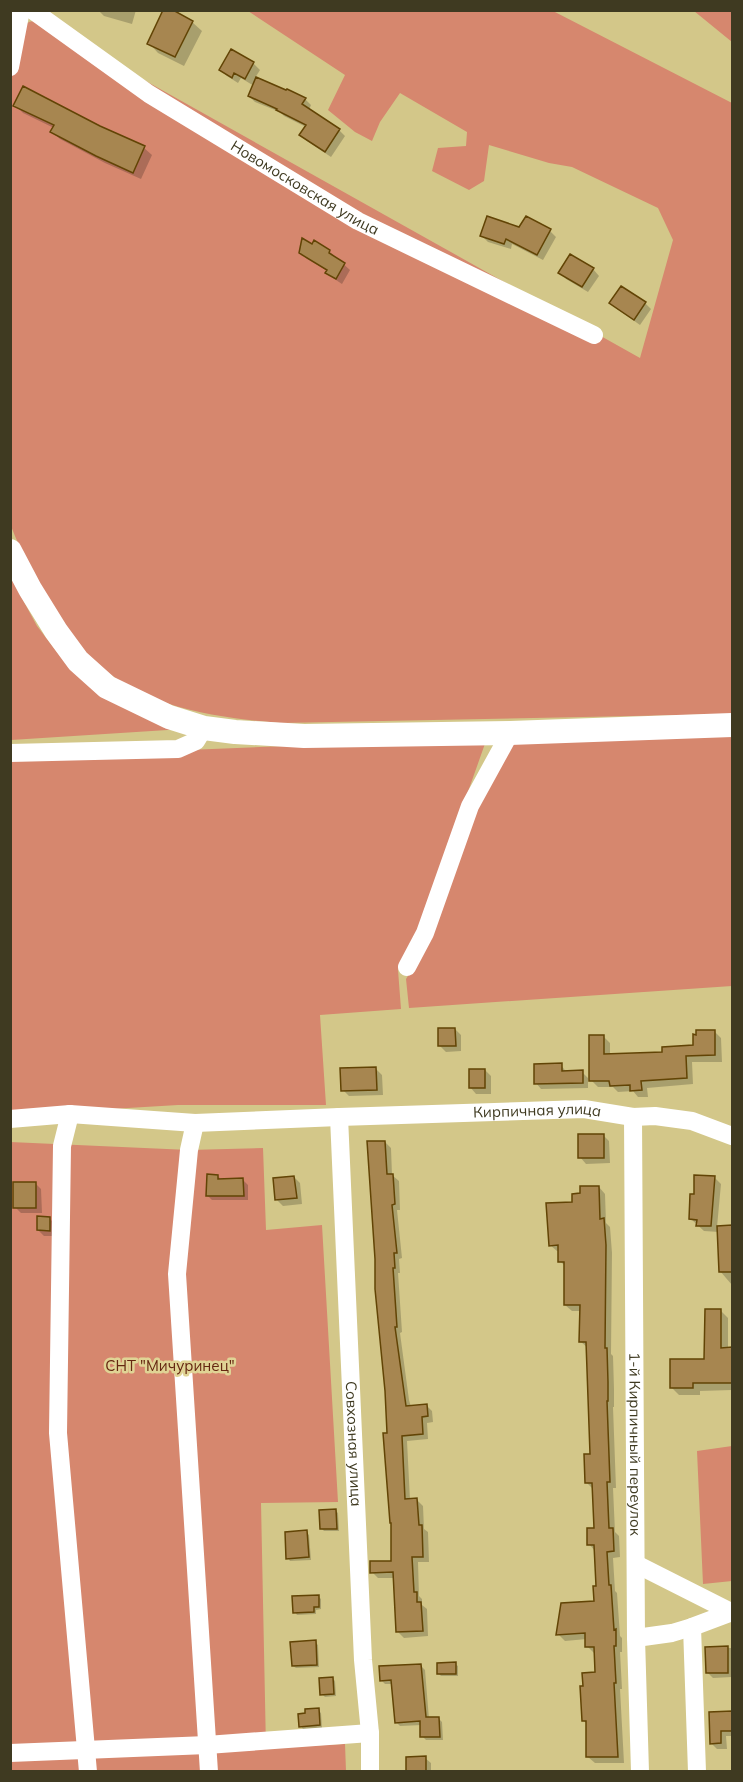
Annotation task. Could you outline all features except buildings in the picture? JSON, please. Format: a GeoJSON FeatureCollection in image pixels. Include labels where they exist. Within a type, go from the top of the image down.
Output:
{"type":"FeatureCollection","features":[{"type":"Feature","properties":{"kind":"main road"},"geometry":{"type":"LineString","coordinates":[[10,551],[30,589],[78,661],[107,687],[169,717],[204,728],[304,736],[510,733],[732,725]]}},
{"type":"Feature","properties":{"kind":"street"},"geometry":{"type":"LineString","coordinates":[[10,67],[21,10]]}},
{"type":"Feature","properties":{"kind":"street","name":"Новомосковская улица"},"geometry":{"type":"LineString","coordinates":[[32,10],[149,94],[358,221],[594,335]]}},
{"type":"Feature","properties":{"kind":"street"},"geometry":{"type":"LineString","coordinates":[[10,753],[178,749],[196,741],[204,728]]}},
{"type":"Feature","properties":{"kind":"street"},"geometry":{"type":"LineString","coordinates":[[406,968],[424,933],[470,806],[510,733]]}},
{"type":"Feature","properties":{"kind":"street","name":"Кирпичная улица"},"geometry":{"type":"LineString","coordinates":[[10,1119],[70,1114],[195,1124],[339,1117],[584,1110],[633,1117],[655,1116],[692,1121],[732,1136]]}},
{"type":"Feature","properties":{"kind":"street"},"geometry":{"type":"LineString","coordinates":[[70,1114],[62,1146],[58,1433],[88,1772]]}},
{"type":"Feature","properties":{"kind":"street","name":"Совхозная улица"},"geometry":{"type":"LineString","coordinates":[[339,1117],[363,1660],[370,1733],[370,1772]]}},
{"type":"Feature","properties":{"kind":"street","name":"1-й Кирпичный переулок"},"geometry":{"type":"LineString","coordinates":[[633,1117],[636,1638],[640,1772]]}},
{"type":"Feature","properties":{"kind":"street"},"geometry":{"type":"LineString","coordinates":[[195,1124],[189,1150],[177,1274],[209,1772]]}},
{"type":"Feature","properties":{"kind":"street"},"geometry":{"type":"LineString","coordinates":[[636,1564],[732,1612]]}},
{"type":"Feature","properties":{"kind":"street"},"geometry":{"type":"LineString","coordinates":[[636,1638],[692,1628],[732,1612]]}},
{"type":"Feature","properties":{"kind":"street"},"geometry":{"type":"LineString","coordinates":[[692,1628],[697,1772]]}},
{"type":"Feature","properties":{"kind":"street"},"geometry":{"type":"LineString","coordinates":[[10,1753],[207,1745],[370,1733]]}},
{"type":"Feature","properties":{"kind":"green space"},"geometry":{"type":"Polygon","coordinates":[[[248,11],[553,11],[732,103],[732,714],[280,723],[255,721],[180,707],[133,689],[112,676],[92,659],[70,632],[29,566],[11,526],[10,76],[19,38],[25,25],[29,22],[44,24],[640,358],[673,240],[658,208],[572,167],[549,163],[489,145],[484,181],[469,190],[432,171],[438,148],[466,146],[467,132],[400,93],[380,122],[372,141],[355,132],[328,110],[345,75],[248,11]]]}},
{"type":"Feature","properties":{"kind":"green space"},"geometry":{"type":"Polygon","coordinates":[[[694,11],[732,11],[732,42],[694,11]]]}},
{"type":"Feature","properties":{"kind":"green space"},"geometry":{"type":"Polygon","coordinates":[[[10,576],[37,626],[70,669],[183,729],[11,740],[10,576]]]}},
{"type":"Feature","properties":{"kind":"green space"},"geometry":{"type":"Polygon","coordinates":[[[732,734],[732,986],[409,1008],[406,979],[416,963],[501,743],[732,734]]]}},
{"type":"Feature","properties":{"kind":"green space"},"geometry":{"type":"Polygon","coordinates":[[[487,738],[418,933],[398,970],[401,1009],[320,1015],[326,1105],[178,1105],[11,1115],[11,757],[487,738]]]}},
{"type":"Feature","properties":{"kind":"green space","name":"СНТ \"Мичуринец\""},"geometry":{"type":"Polygon","coordinates":[[[10,1142],[189,1150],[263,1148],[266,1230],[322,1225],[338,1502],[261,1503],[266,1748],[345,1744],[346,1771],[11,1771],[10,1142]]]}},
{"type":"Feature","properties":{"kind":"green space"},"geometry":{"type":"Polygon","coordinates":[[[732,1446],[732,1581],[703,1584],[697,1451],[732,1446]]]}}]}
